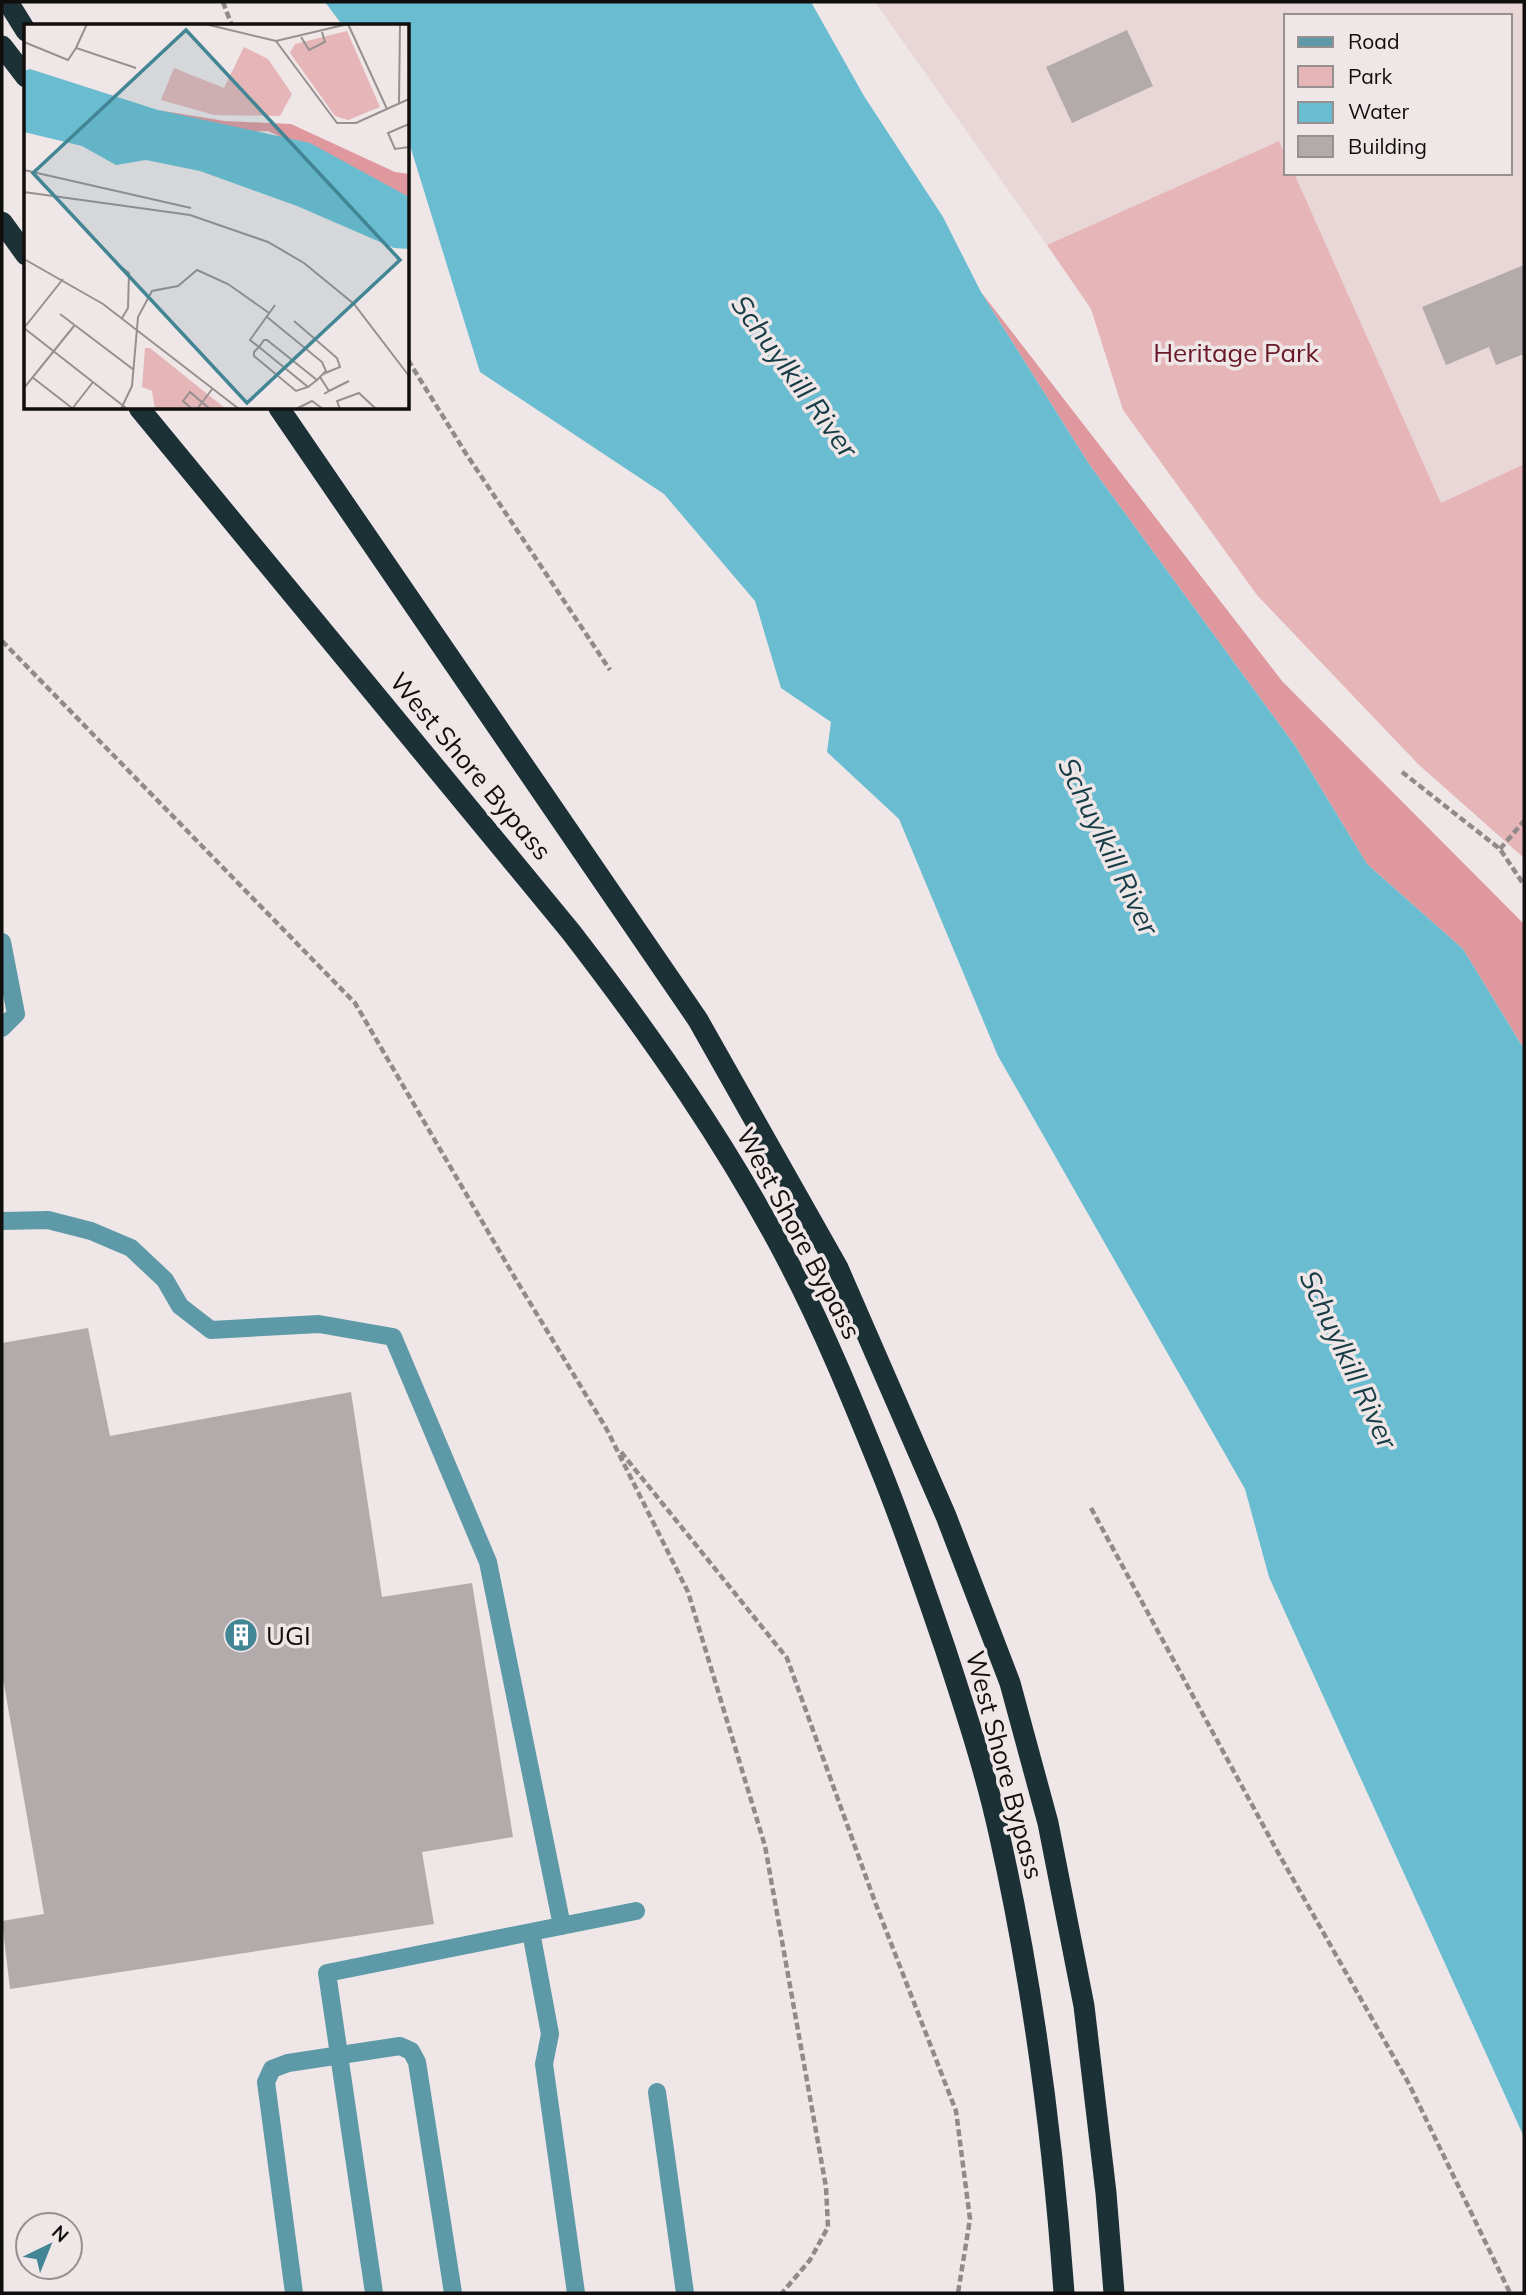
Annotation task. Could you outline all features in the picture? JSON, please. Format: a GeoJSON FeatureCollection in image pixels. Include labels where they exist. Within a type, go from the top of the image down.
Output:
{"type":"FeatureCollection","features":[{"type":"Feature","properties":{"kind":"highway"},"geometry":{"type":"LineString","coordinates":[[8,2],[24,28]]}},
{"type":"Feature","properties":{"kind":"highway"},"geometry":{"type":"LineString","coordinates":[[2,46],[24,74]]}},
{"type":"Feature","properties":{"kind":"highway"},"geometry":{"type":"LineString","coordinates":[[2,222],[24,252]]}},
{"type":"Feature","properties":{"kind":"highway"},"geometry":{"type":"LineString","coordinates":[[2,240],[24,268]]}},
{"type":"Feature","properties":{"kind":"highway","name":"West Shore Bypass"},"geometry":{"type":"LineString","coordinates":[[141,410],[571,932],[628,1006],[695,1102],[790,1265],[834,1357],[909,1542],[966,1713],[999,1829],[1043,2074],[1064,2293]]}},
{"type":"Feature","properties":{"kind":"highway","name":"West Shore Bypass"},"geometry":{"type":"LineString","coordinates":[[280,410],[698,1020],[849,1292],[946,1516],[1010,1683],[1044,1810],[1084,2006],[1103,2165],[1114,2293]]}},
{"type":"Feature","properties":{"kind":"lane"},"geometry":{"type":"LineString","coordinates":[[2,942],[16,1014],[2,1028]]}},
{"type":"Feature","properties":{"kind":"lane"},"geometry":{"type":"LineString","coordinates":[[2,1221],[48,1220],[91,1231],[131,1248],[165,1280],[180,1306],[211,1331],[319,1324],[393,1337],[488,1562],[562,1926]]}},
{"type":"Feature","properties":{"kind":"lane"},"geometry":{"type":"LineString","coordinates":[[374,2293],[327,1973],[636,1911]]}},
{"type":"Feature","properties":{"kind":"lane"},"geometry":{"type":"LineString","coordinates":[[531,1932],[550,2034],[544,2064],[576,2293]]}},
{"type":"Feature","properties":{"kind":"lane"},"geometry":{"type":"LineString","coordinates":[[294,2293],[266,2082],[272,2069],[288,2063],[400,2046],[411,2050],[417,2062],[453,2293]]}},
{"type":"Feature","properties":{"kind":"lane"},"geometry":{"type":"LineString","coordinates":[[657,2092],[685,2293]]}},
{"type":"Feature","properties":{"kind":"path"},"geometry":{"type":"LineString","coordinates":[[223,2],[231,24]]}},
{"type":"Feature","properties":{"kind":"path"},"geometry":{"type":"LineString","coordinates":[[410,363],[465,452],[610,670]]}},
{"type":"Feature","properties":{"kind":"path"},"geometry":{"type":"LineString","coordinates":[[2,641],[355,1003],[614,1444],[688,1591],[765,1846],[826,2187],[828,2227],[810,2260],[782,2293]]}},
{"type":"Feature","properties":{"kind":"path"},"geometry":{"type":"LineString","coordinates":[[1402,772],[1500,849],[1524,885]]}},
{"type":"Feature","properties":{"kind":"path"},"geometry":{"type":"LineString","coordinates":[[1500,849],[1524,821]]}},
{"type":"Feature","properties":{"kind":"path"},"geometry":{"type":"LineString","coordinates":[[614,1444],[787,1658],[875,1902],[956,2111],[970,2219],[958,2293]]}},
{"type":"Feature","properties":{"kind":"path"},"geometry":{"type":"LineString","coordinates":[[1091,1508],[1276,1849],[1409,2084],[1510,2293]]}},
{"type":"Feature","properties":{"kind":"shaded area"},"geometry":{"type":"Polygon","coordinates":[[[875,2],[1524,2],[1524,464],[1441,503],[1295,175],[1512,175],[1512,14],[1284,14],[1284,152],[1279,141],[1047,245],[875,2]]]}},
{"type":"Feature","properties":{"kind":"shaded area"},"geometry":{"type":"Polygon","coordinates":[[[981,292],[1282,681],[1524,924],[1524,1049],[1463,949],[1367,864],[1296,747],[1089,464],[981,292]]]}},
{"type":"Feature","properties":{"kind":"green space","name":"Heritage Park"},"geometry":{"type":"Polygon","coordinates":[[[1279,141],[1284,152],[1284,175],[1295,175],[1441,503],[1524,464],[1524,858],[1418,764],[1257,595],[1123,410],[1091,309],[1047,245],[1279,141]]]}},
{"type":"Feature","properties":{"kind":"water","name":"Schuylkill River"},"geometry":{"type":"Polygon","coordinates":[[[325,2],[811,2],[864,96],[943,217],[981,292],[1089,464],[1296,747],[1367,864],[1463,949],[1524,1049],[1524,2137],[1269,1577],[1245,1489],[998,1056],[899,819],[827,752],[831,722],[781,688],[755,601],[664,494],[480,372],[410,145],[410,24],[342,24],[325,2]]]}},
{"type":"Feature","properties":{"kind":"building"},"geometry":{"type":"Polygon","coordinates":[[[1127,30],[1153,86],[1072,123],[1046,67],[1127,30]]]}},
{"type":"Feature","properties":{"kind":"building"},"geometry":{"type":"Polygon","coordinates":[[[1524,265],[1524,354],[1496,365],[1489,347],[1446,365],[1422,307],[1524,265]]]}},
{"type":"Feature","properties":{"kind":"building","name":"UGI"},"geometry":{"type":"Polygon","coordinates":[[[88,1328],[110,1436],[351,1392],[382,1597],[472,1583],[513,1837],[422,1852],[434,1924],[10,1989],[2,1921],[44,1914],[2,1673],[2,1343],[88,1328]]]}},
{"type":"Feature","properties":{"kind":"place","name":"UGI"},"geometry":{"type":"Point","coordinates":[241,1635]}}]}
